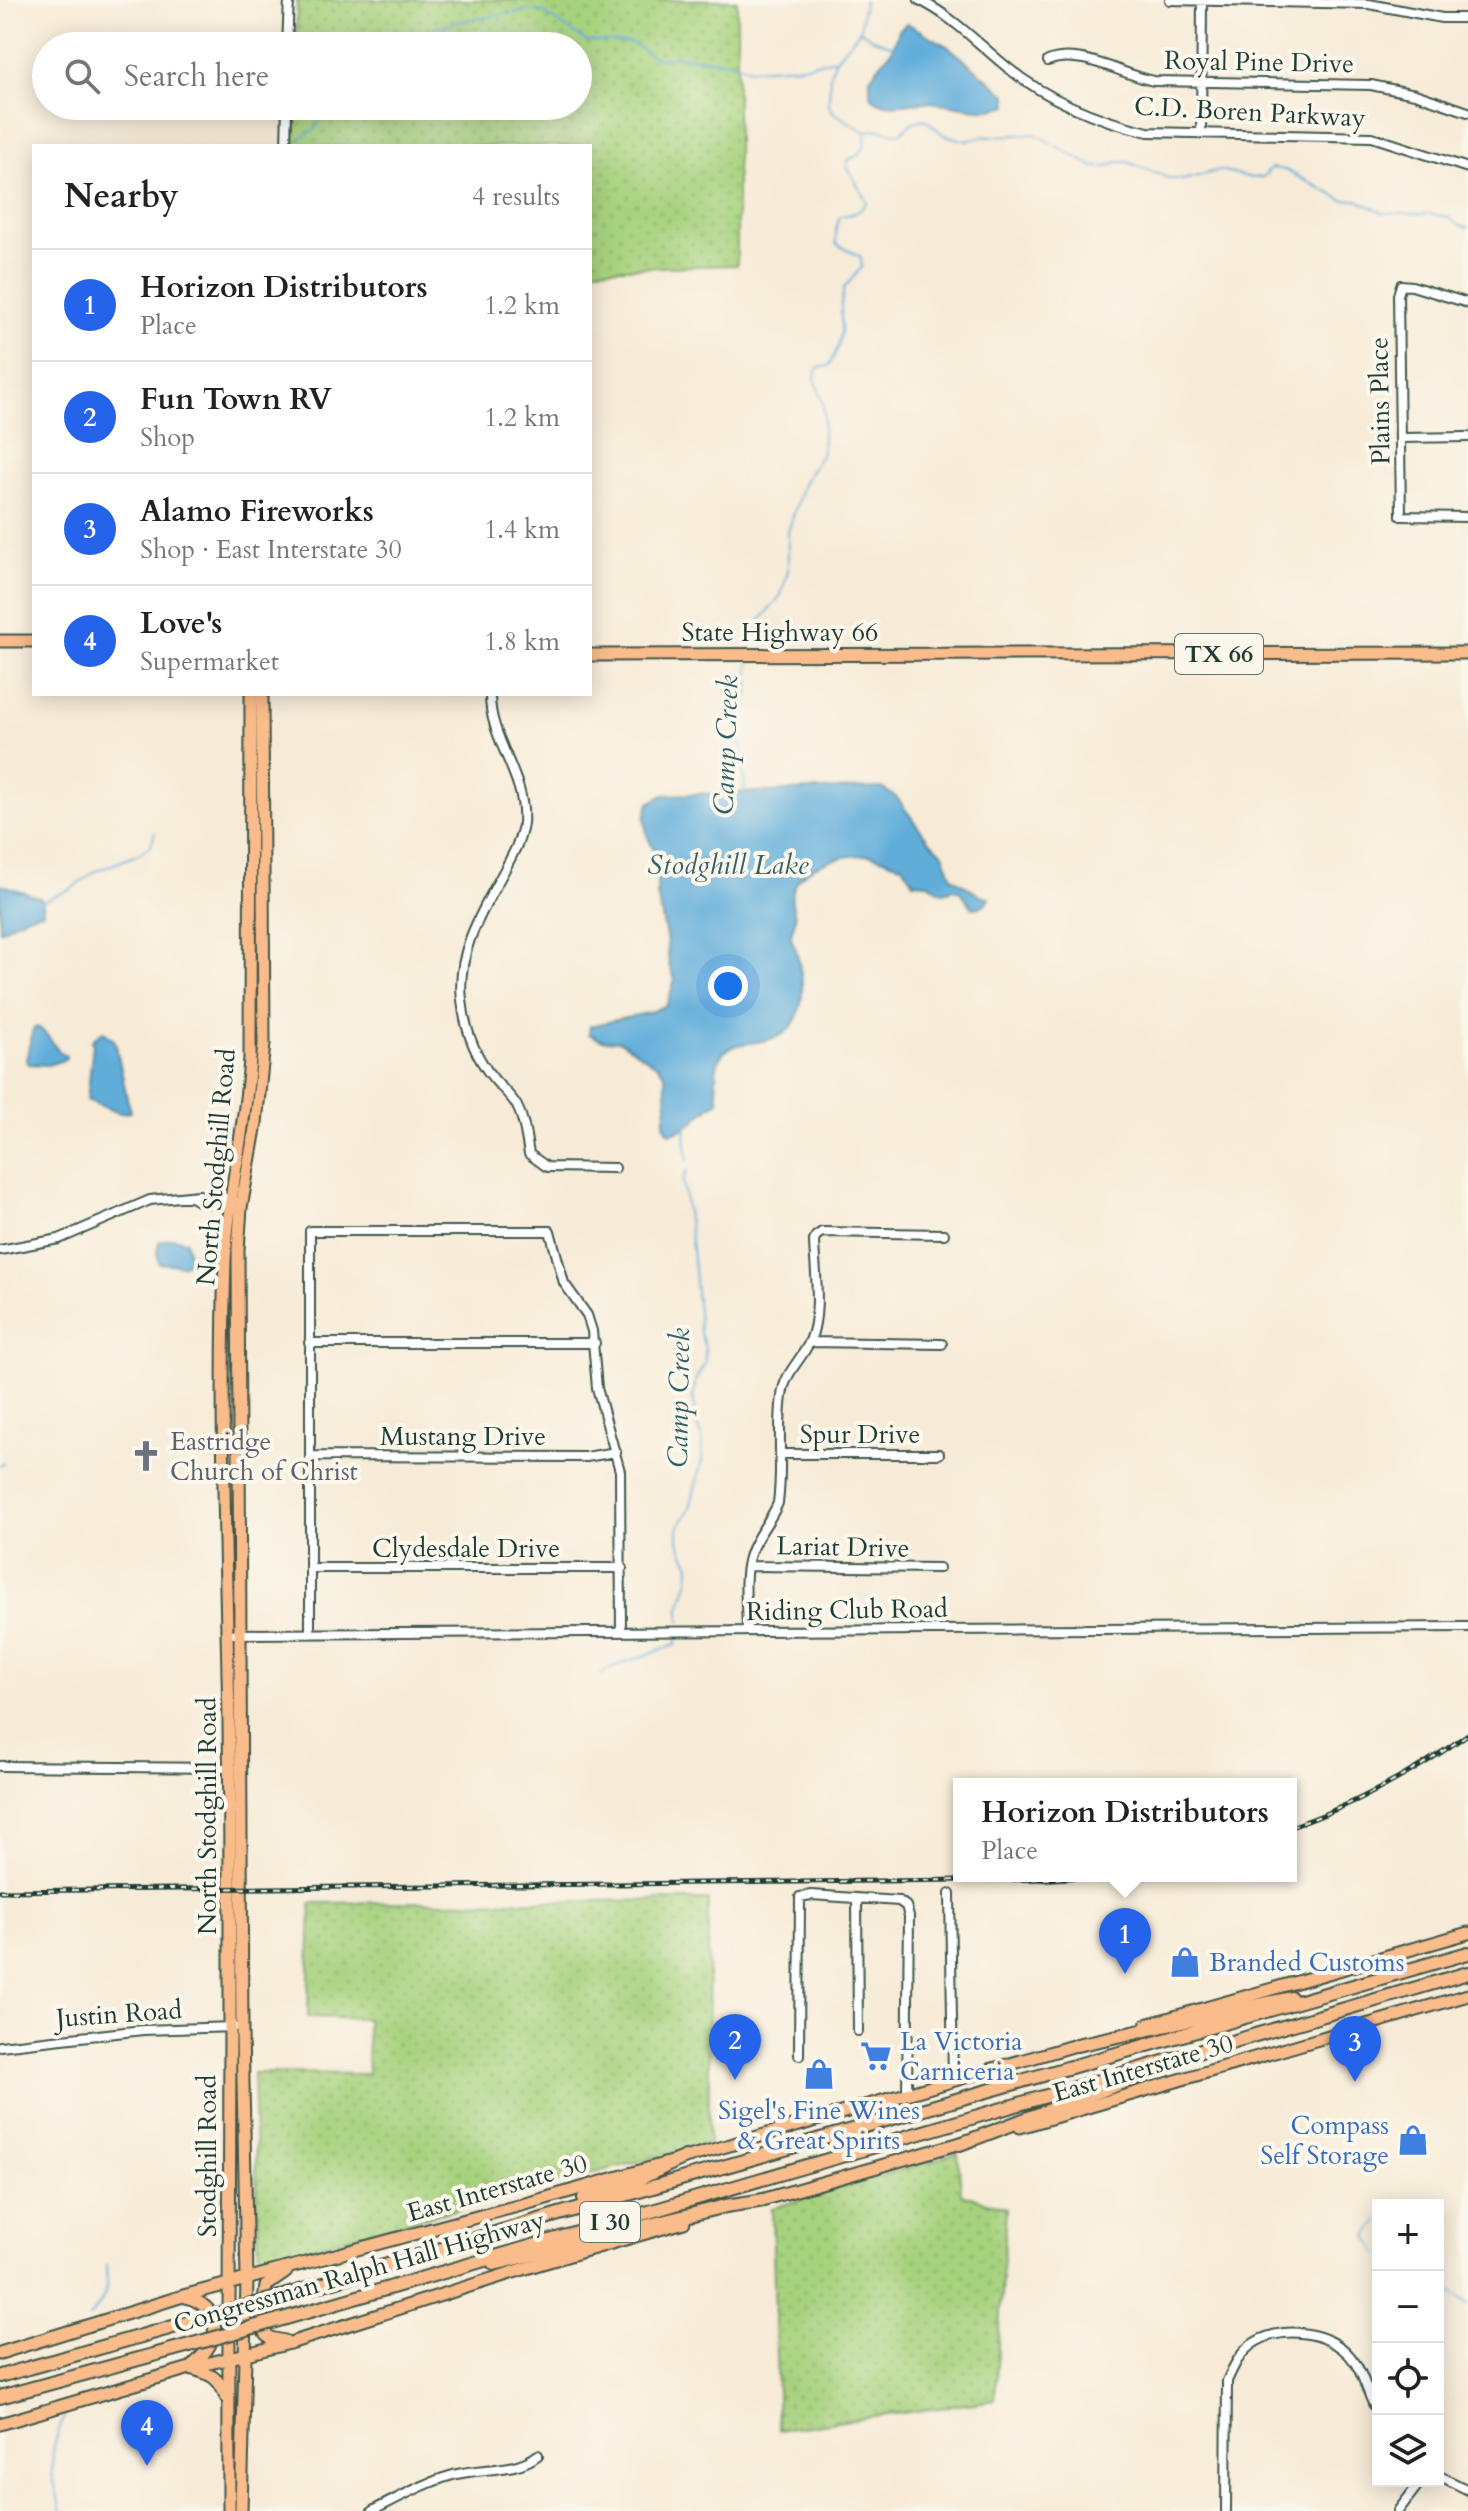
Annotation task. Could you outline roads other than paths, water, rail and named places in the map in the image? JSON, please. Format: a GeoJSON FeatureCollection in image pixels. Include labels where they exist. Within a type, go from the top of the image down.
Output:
{"type":"FeatureCollection","features":[{"type":"Feature","properties":{"kind":"highway","name":"Congressman Ralph Hall Highway"},"geometry":{"type":"LineString","coordinates":[[0,2374],[428,2255],[559,2214],[1468,1953]]}},
{"type":"Feature","properties":{"kind":"highway","name":"Congressman Ralph Hall Highway"},"geometry":{"type":"LineString","coordinates":[[1,2397],[286,2318],[1468,1973]]}},
{"type":"Feature","properties":{"kind":"highway"},"geometry":{"type":"LineString","coordinates":[[1077,2045],[1316,1993],[1337,1993]]}},
{"type":"Feature","properties":{"kind":"highway"},"geometry":{"type":"LineString","coordinates":[[960,2144],[1261,2032]]}},
{"type":"Feature","properties":{"kind":"highway"},"geometry":{"type":"LineString","coordinates":[[428,2255],[447,2244],[624,2186],[685,2157]]}},
{"type":"Feature","properties":{"kind":"highway"},"geometry":{"type":"LineString","coordinates":[[404,2283],[476,2269],[726,2206],[764,2200]]}},
{"type":"Feature","properties":{"kind":"main road"},"geometry":{"type":"LineString","coordinates":[[0,641],[32,641]]}},
{"type":"Feature","properties":{"kind":"main road","name":"State Highway 66"},"geometry":{"type":"LineString","coordinates":[[592,655],[1468,653]]}},
{"type":"Feature","properties":{"kind":"main road","name":"North Stodghill Road"},"geometry":{"type":"LineString","coordinates":[[236,2027],[242,1768],[236,1203],[250,1058],[251,696]]}},
{"type":"Feature","properties":{"kind":"main road","name":"North Stodghill Road"},"geometry":{"type":"LineString","coordinates":[[236,2027],[226,1634],[225,1265],[236,1203],[256,1123],[263,1056],[262,696]]}},
{"type":"Feature","properties":{"kind":"main road","name":"East Interstate 30"},"geometry":{"type":"LineString","coordinates":[[0,2353],[183,2296],[536,2201],[1468,1933]]}},
{"type":"Feature","properties":{"kind":"main road","name":"East Interstate 30"},"geometry":{"type":"LineString","coordinates":[[0,2424],[190,2368],[290,2343],[539,2264],[1468,1995]]}},
{"type":"Feature","properties":{"kind":"main road","name":"Stodghill Road"},"geometry":{"type":"LineString","coordinates":[[236,2027],[247,2280],[241,2511]]}},
{"type":"Feature","properties":{"kind":"main road","name":"Stodghill Road"},"geometry":{"type":"LineString","coordinates":[[229,2511],[229,2285],[236,2027]]}},
{"type":"Feature","properties":{"kind":"main road"},"geometry":{"type":"LineString","coordinates":[[290,2343],[270,2338],[265,2333],[262,2314],[266,2286],[293,2267]]}},
{"type":"Feature","properties":{"kind":"main road"},"geometry":{"type":"LineString","coordinates":[[183,2296],[207,2306],[214,2328],[209,2349],[190,2368]]}},
{"type":"Feature","properties":{"kind":"main road"},"geometry":{"type":"LineString","coordinates":[[190,2368],[210,2373],[220,2380],[229,2403]]}},
{"type":"Feature","properties":{"kind":"street"},"geometry":{"type":"LineString","coordinates":[[288,32],[289,0]]}},
{"type":"Feature","properties":{"kind":"street","name":"C.D. Boren Parkway"},"geometry":{"type":"LineString","coordinates":[[919,0],[956,24],[1036,89],[1063,104],[1117,125],[1148,132],[1372,137],[1468,168]]}},
{"type":"Feature","properties":{"kind":"street"},"geometry":{"type":"LineString","coordinates":[[1170,0],[1369,2],[1442,18],[1468,18]]}},
{"type":"Feature","properties":{"kind":"street"},"geometry":{"type":"LineString","coordinates":[[1201,134],[1202,1]]}},
{"type":"Feature","properties":{"kind":"street","name":"Royal Pine Drive"},"geometry":{"type":"LineString","coordinates":[[1048,61],[1078,59],[1143,79],[1371,85],[1415,94],[1468,112]]}},
{"type":"Feature","properties":{"kind":"street"},"geometry":{"type":"LineString","coordinates":[[286,144],[287,120]]}},
{"type":"Feature","properties":{"kind":"street","name":"Plains Place"},"geometry":{"type":"LineString","coordinates":[[1468,303],[1412,286],[1401,285],[1398,295],[1401,516],[1468,517]]}},
{"type":"Feature","properties":{"kind":"street"},"geometry":{"type":"LineString","coordinates":[[1400,438],[1468,437]]}},
{"type":"Feature","properties":{"kind":"street"},"geometry":{"type":"LineString","coordinates":[[490,696],[494,726],[520,790],[523,820],[518,845],[470,935],[463,959],[461,996],[473,1047],[489,1073],[517,1106],[525,1126],[529,1154],[547,1167],[615,1168]]}},
{"type":"Feature","properties":{"kind":"street"},"geometry":{"type":"LineString","coordinates":[[0,1250],[59,1239],[150,1200],[188,1195],[236,1203]]}},
{"type":"Feature","properties":{"kind":"street"},"geometry":{"type":"LineString","coordinates":[[310,1634],[310,1231],[550,1231],[564,1283],[587,1315],[595,1343],[597,1388],[616,1452],[622,1488],[621,1631]]}},
{"type":"Feature","properties":{"kind":"street"},"geometry":{"type":"LineString","coordinates":[[747,1631],[747,1566],[756,1541],[778,1503],[782,1396],[786,1378],[809,1342],[816,1314],[816,1236],[822,1232],[944,1234]]}},
{"type":"Feature","properties":{"kind":"street"},"geometry":{"type":"LineString","coordinates":[[809,1342],[942,1344]]}},
{"type":"Feature","properties":{"kind":"street"},"geometry":{"type":"LineString","coordinates":[[309,1343],[595,1343]]}},
{"type":"Feature","properties":{"kind":"street","name":"Mustang Drive"},"geometry":{"type":"LineString","coordinates":[[310,1456],[586,1457],[616,1452]]}},
{"type":"Feature","properties":{"kind":"street","name":"Spur Drive"},"geometry":{"type":"LineString","coordinates":[[781,1454],[939,1454]]}},
{"type":"Feature","properties":{"kind":"street","name":"Lariat Drive"},"geometry":{"type":"LineString","coordinates":[[747,1566],[939,1568]]}},
{"type":"Feature","properties":{"kind":"street","name":"Clydesdale Drive"},"geometry":{"type":"LineString","coordinates":[[310,1568],[622,1568]]}},
{"type":"Feature","properties":{"kind":"street","name":"Riding Club Road"},"geometry":{"type":"LineString","coordinates":[[226,1634],[1468,1627]]}},
{"type":"Feature","properties":{"kind":"street"},"geometry":{"type":"LineString","coordinates":[[0,1766],[242,1768]]}},
{"type":"Feature","properties":{"kind":"street"},"geometry":{"type":"LineString","coordinates":[[950,1894],[953,2080]]}},
{"type":"Feature","properties":{"kind":"street"},"geometry":{"type":"LineString","coordinates":[[799,2055],[800,1897],[811,1895],[899,1901],[908,1911],[907,2093]]}},
{"type":"Feature","properties":{"kind":"street"},"geometry":{"type":"LineString","coordinates":[[857,1898],[858,2031]]}},
{"type":"Feature","properties":{"kind":"street","name":"Justin Road"},"geometry":{"type":"LineString","coordinates":[[0,2046],[131,2031],[236,2027]]}},
{"type":"Feature","properties":{"kind":"street"},"geometry":{"type":"LineString","coordinates":[[1226,2511],[1227,2381],[1235,2363],[1252,2344],[1278,2335],[1313,2334],[1326,2338],[1340,2346],[1358,2367],[1372,2399]]}},
{"type":"Feature","properties":{"kind":"street"},"geometry":{"type":"LineString","coordinates":[[372,2511],[433,2481],[457,2474],[527,2464],[538,2455]]}},
{"type":"Feature","properties":{"kind":"street"},"geometry":{"type":"LineString","coordinates":[[1444,2478],[1468,2490]]}},
{"type":"Feature","properties":{"kind":"street"},"geometry":{"type":"LineString","coordinates":[[1398,2511],[1416,2487]]}},
{"type":"Feature","properties":{"kind":"water"},"geometry":{"type":"Polygon","coordinates":[[[907,23],[949,47],[1007,95],[1008,105],[976,109],[925,102],[889,104],[876,100],[870,95],[870,77],[893,49],[899,30],[907,23]]]}},
{"type":"Feature","properties":{"kind":"water","name":"Stodghill Lake"},"geometry":{"type":"Polygon","coordinates":[[[882,788],[897,798],[929,841],[943,853],[952,877],[989,899],[981,907],[973,908],[959,890],[942,892],[928,883],[913,882],[903,865],[872,855],[834,859],[811,869],[796,884],[792,898],[795,919],[791,938],[797,953],[802,986],[796,1019],[786,1032],[772,1039],[729,1049],[720,1058],[716,1074],[719,1101],[685,1128],[669,1133],[664,1124],[667,1106],[665,1074],[620,1041],[601,1040],[589,1034],[590,1026],[651,1012],[667,1005],[675,979],[669,965],[657,894],[657,857],[647,835],[645,817],[649,803],[664,795],[882,788]]]}},
{"type":"Feature","properties":{"kind":"water"},"geometry":{"type":"Polygon","coordinates":[[[0,884],[41,898],[43,912],[26,916],[0,931],[0,884]]]}},
{"type":"Feature","properties":{"kind":"water"},"geometry":{"type":"Polygon","coordinates":[[[37,1027],[66,1059],[48,1065],[29,1064],[26,1060],[33,1029],[37,1027]]]}},
{"type":"Feature","properties":{"kind":"water"},"geometry":{"type":"Polygon","coordinates":[[[103,1031],[115,1041],[130,1112],[119,1113],[87,1100],[91,1041],[103,1031]]]}},
{"type":"Feature","properties":{"kind":"water"},"geometry":{"type":"Polygon","coordinates":[[[173,1238],[186,1241],[190,1261],[182,1265],[159,1263],[159,1242],[173,1238]]]}},
{"type":"Feature","properties":{"kind":"waterway","name":"Camp Creek"},"geometry":{"type":"LineString","coordinates":[[750,645],[757,625],[781,595],[788,571],[788,532],[803,484],[822,453],[824,418],[815,379],[817,368],[829,366],[838,348],[844,288],[862,267],[861,257],[836,244],[836,228],[840,216],[855,213],[867,202],[847,167],[848,160],[863,149],[865,132],[833,112],[829,105],[830,74],[836,59],[860,30],[864,0]]}},
{"type":"Feature","properties":{"kind":"waterway"},"geometry":{"type":"LineString","coordinates":[[424,32],[529,10],[542,12],[572,32]]}},
{"type":"Feature","properties":{"kind":"waterway"},"geometry":{"type":"LineString","coordinates":[[860,30],[893,46]]}},
{"type":"Feature","properties":{"kind":"waterway"},"geometry":{"type":"LineString","coordinates":[[592,41],[631,43],[659,59],[677,56],[732,62],[750,69],[802,66],[836,59]]}},
{"type":"Feature","properties":{"kind":"waterway"},"geometry":{"type":"LineString","coordinates":[[865,132],[876,129],[899,134],[913,122],[925,119],[944,135],[967,141],[980,137],[1035,134],[1094,167],[1128,162],[1168,178],[1183,180],[1220,170],[1252,178],[1263,177],[1271,168],[1285,170],[1343,200],[1357,200],[1384,213],[1432,214],[1448,217],[1468,228]]}},
{"type":"Feature","properties":{"kind":"waterway"},"geometry":{"type":"LineString","coordinates":[[300,138],[314,130],[321,120]]}},
{"type":"Feature","properties":{"kind":"waterway","name":"Camp Creek"},"geometry":{"type":"LineString","coordinates":[[745,793],[741,740],[744,705],[749,691],[749,661]]}},
{"type":"Feature","properties":{"kind":"waterway"},"geometry":{"type":"LineString","coordinates":[[40,902],[71,889],[94,872],[139,854],[151,845],[155,832]]}},
{"type":"Feature","properties":{"kind":"waterway","name":"Camp Creek"},"geometry":{"type":"LineString","coordinates":[[687,1125],[688,1160]]}},
{"type":"Feature","properties":{"kind":"waterway","name":"Camp Creek"},"geometry":{"type":"LineString","coordinates":[[680,1622],[680,1608],[690,1565],[678,1541],[678,1528],[690,1508],[702,1461],[703,1441],[693,1396],[696,1379],[705,1363],[683,1181],[687,1170]]}},
{"type":"Feature","properties":{"kind":"waterway"},"geometry":{"type":"LineString","coordinates":[[0,1465],[4,1464]]}},
{"type":"Feature","properties":{"kind":"waterway","name":"Camp Creek"},"geometry":{"type":"LineString","coordinates":[[601,1675],[610,1668],[676,1644],[678,1637]]}},
{"type":"Feature","properties":{"kind":"waterway"},"geometry":{"type":"LineString","coordinates":[[1372,2230],[1368,2236],[1372,2243]]}},
{"type":"Feature","properties":{"kind":"waterway"},"geometry":{"type":"LineString","coordinates":[[89,2317],[105,2294],[106,2265]]}},
{"type":"Feature","properties":{"kind":"waterway"},"geometry":{"type":"LineString","coordinates":[[1444,2285],[1468,2304]]}},
{"type":"Feature","properties":{"kind":"waterway"},"geometry":{"type":"LineString","coordinates":[[61,2511],[52,2473],[53,2445],[65,2415]]}},
{"type":"Feature","properties":{"kind":"railway"},"geometry":{"type":"LineString","coordinates":[[1297,1825],[1383,1787],[1468,1734]]}},
{"type":"Feature","properties":{"kind":"railway"},"geometry":{"type":"LineString","coordinates":[[0,1891],[953,1880]]}},
{"type":"Feature","properties":{"kind":"place","name":"Eastridge Church of Christ"},"geometry":{"type":"Point","coordinates":[146,1456]}},
{"type":"Feature","properties":{"kind":"place","name":"Branded Customs"},"geometry":{"type":"Point","coordinates":[1185,1962]}},
{"type":"Feature","properties":{"kind":"place","name":"Horizon Distributors"},"geometry":{"type":"Point","coordinates":[1125,1974]}},
{"type":"Feature","properties":{"kind":"place","name":"La Victoria Carniceria"},"geometry":{"type":"Point","coordinates":[876,2056]}},
{"type":"Feature","properties":{"kind":"place","name":"Sigel's Fine Wines & Great Spirits"},"geometry":{"type":"Point","coordinates":[819,2074]}},
{"type":"Feature","properties":{"kind":"place","name":"Fun Town RV"},"geometry":{"type":"Point","coordinates":[735,2080]}},
{"type":"Feature","properties":{"kind":"place","name":"Alamo Fireworks"},"geometry":{"type":"Point","coordinates":[1355,2082]}},
{"type":"Feature","properties":{"kind":"place","name":"Compass Self Storage"},"geometry":{"type":"Point","coordinates":[1413,2140]}},
{"type":"Feature","properties":{"kind":"place","name":"Love's"},"geometry":{"type":"Point","coordinates":[147,2466]}}]}
